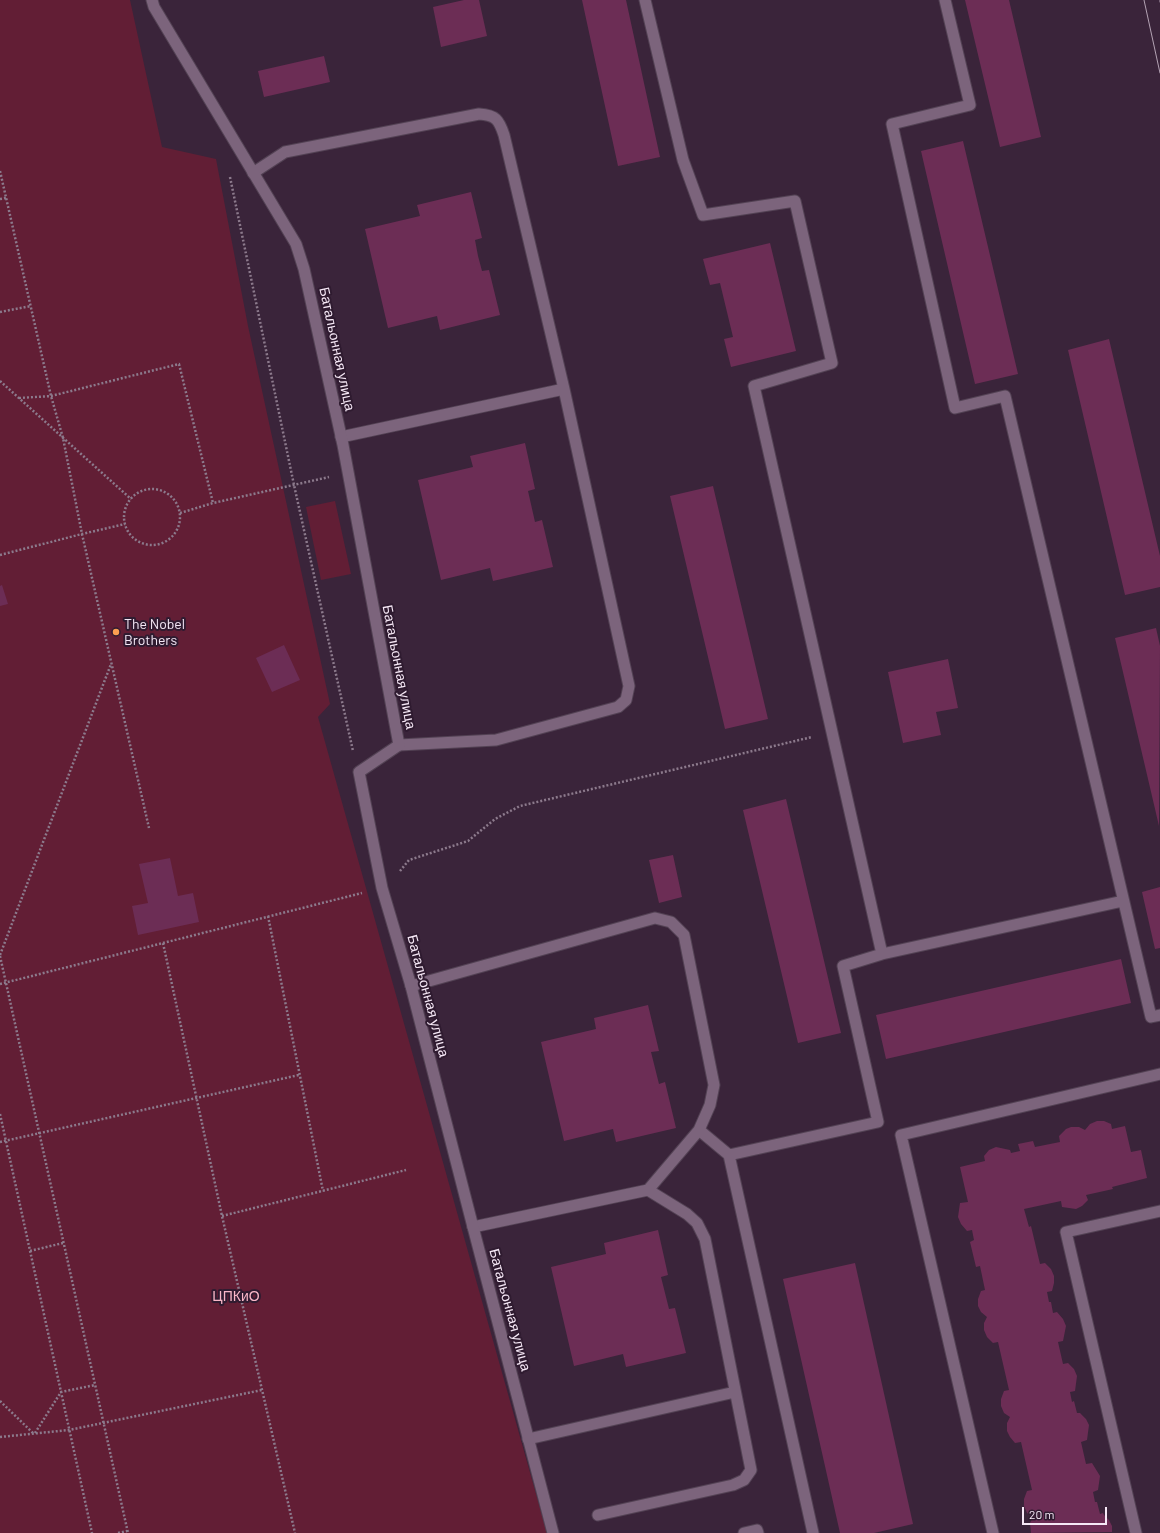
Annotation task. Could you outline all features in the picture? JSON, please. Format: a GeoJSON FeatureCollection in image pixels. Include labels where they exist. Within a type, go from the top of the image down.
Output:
{"type":"FeatureCollection","features":[{"type":"Feature","properties":{"kind":"street","name":"Батальонная улица"},"geometry":{"type":"LineString","coordinates":[[152,0],[154,7],[296,244],[304,269],[341,437],[399,745],[358,772],[382,888],[411,986],[553,1533]]}},
{"type":"Feature","properties":{"kind":"street"},"geometry":{"type":"LineString","coordinates":[[645,0],[683,160],[703,215],[795,201],[832,363],[754,386],[882,954]]}},
{"type":"Feature","properties":{"kind":"street"},"geometry":{"type":"LineString","coordinates":[[945,0],[970,106],[892,124],[955,408],[1005,396],[1151,1017],[1160,1015]]}},
{"type":"Feature","properties":{"kind":"street"},"geometry":{"type":"LineString","coordinates":[[253,173],[285,152],[479,114],[490,114],[499,122],[504,135],[564,389],[629,686],[626,700],[618,707],[496,740],[399,745]]}},
{"type":"Feature","properties":{"kind":"street"},"geometry":{"type":"LineString","coordinates":[[341,437],[564,389]]}},
{"type":"Feature","properties":{"kind":"street"},"geometry":{"type":"LineString","coordinates":[[729,1155],[878,1122],[843,966],[882,954],[1123,901]]}},
{"type":"Feature","properties":{"kind":"street"},"geometry":{"type":"LineString","coordinates":[[411,986],[655,918],[671,922],[684,935],[714,1085],[710,1105],[699,1130],[648,1190],[473,1227]]}},
{"type":"Feature","properties":{"kind":"street"},"geometry":{"type":"LineString","coordinates":[[993,1533],[901,1134],[1160,1074]]}},
{"type":"Feature","properties":{"kind":"street"},"geometry":{"type":"LineString","coordinates":[[699,1130],[729,1155],[813,1533]]}},
{"type":"Feature","properties":{"kind":"street"},"geometry":{"type":"LineString","coordinates":[[598,1515],[733,1485],[744,1480],[751,1470],[705,1239],[697,1223],[687,1214],[648,1190]]}},
{"type":"Feature","properties":{"kind":"street"},"geometry":{"type":"LineString","coordinates":[[1136,1533],[1066,1232],[1160,1211]]}},
{"type":"Feature","properties":{"kind":"street"},"geometry":{"type":"LineString","coordinates":[[528,1439],[735,1392]]}},
{"type":"Feature","properties":{"kind":"street"},"geometry":{"type":"LineString","coordinates":[[744,1533],[757,1530],[758,1533]]}},
{"type":"Feature","properties":{"kind":"path"},"geometry":{"type":"LineString","coordinates":[[0,171],[51,396],[63,438],[82,534],[149,828]]}},
{"type":"Feature","properties":{"kind":"path"},"geometry":{"type":"LineString","coordinates":[[230,175],[294,485],[350,743],[358,772]]}},
{"type":"Feature","properties":{"kind":"path"},"geometry":{"type":"LineString","coordinates":[[0,199],[6,198]]}},
{"type":"Feature","properties":{"kind":"path"},"geometry":{"type":"LineString","coordinates":[[0,312],[31,306]]}},
{"type":"Feature","properties":{"kind":"path"},"geometry":{"type":"LineString","coordinates":[[19,398],[51,396],[179,364],[213,503]]}},
{"type":"Feature","properties":{"kind":"path"},"geometry":{"type":"LineString","coordinates":[[0,381],[130,499]]}},
{"type":"Feature","properties":{"kind":"path"},"geometry":{"type":"LineString","coordinates":[[180,513],[213,503],[347,473]]}},
{"type":"Feature","properties":{"kind":"path"},"geometry":{"type":"LineString","coordinates":[[143,490],[160,490],[169,494],[175,500],[180,513],[178,527],[173,535],[166,541],[157,544],[148,545],[139,542],[132,536],[125,524],[125,510],[130,499],[143,490]]}},
{"type":"Feature","properties":{"kind":"path"},"geometry":{"type":"LineString","coordinates":[[0,555],[125,524]]}},
{"type":"Feature","properties":{"kind":"path"},"geometry":{"type":"LineString","coordinates":[[111,663],[0,955],[128,1532],[118,1533]]}},
{"type":"Feature","properties":{"kind":"path"},"geometry":{"type":"LineString","coordinates":[[0,984],[382,888],[409,860],[468,841],[495,819],[520,806],[832,732]]}},
{"type":"Feature","properties":{"kind":"path"},"geometry":{"type":"LineString","coordinates":[[268,916],[323,1191]]}},
{"type":"Feature","properties":{"kind":"path"},"geometry":{"type":"LineString","coordinates":[[163,943],[222,1216],[295,1533]]}},
{"type":"Feature","properties":{"kind":"path"},"geometry":{"type":"LineString","coordinates":[[0,1142],[299,1074]]}},
{"type":"Feature","properties":{"kind":"path"},"geometry":{"type":"LineString","coordinates":[[0,1114],[92,1533]]}},
{"type":"Feature","properties":{"kind":"path"},"geometry":{"type":"LineString","coordinates":[[222,1216],[406,1170]]}},
{"type":"Feature","properties":{"kind":"path"},"geometry":{"type":"LineString","coordinates":[[30,1251],[63,1243]]}},
{"type":"Feature","properties":{"kind":"path"},"geometry":{"type":"LineString","coordinates":[[35,1434],[61,1392],[95,1385]]}},
{"type":"Feature","properties":{"kind":"path"},"geometry":{"type":"LineString","coordinates":[[0,1437],[69,1430],[262,1390]]}},
{"type":"Feature","properties":{"kind":"path"},"geometry":{"type":"LineString","coordinates":[[0,1401],[35,1434]]}},
{"type":"Feature","properties":{"kind":"green space","name":"ЦПКиО"},"geometry":{"type":"Polygon","coordinates":[[[0,0],[130,0],[162,147],[216,159],[248,326],[330,704],[318,717],[547,1533],[0,1533],[0,0]]]}},
{"type":"Feature","properties":{"kind":"green space"},"geometry":{"type":"Polygon","coordinates":[[[335,501],[351,574],[321,580],[306,507],[335,501]]]}},
{"type":"Feature","properties":{"kind":"building"},"geometry":{"type":"Polygon","coordinates":[[[464,0],[479,0],[487,36],[441,47],[433,7],[464,0]]]}},
{"type":"Feature","properties":{"kind":"building"},"geometry":{"type":"Polygon","coordinates":[[[582,0],[626,0],[660,157],[618,166],[582,0]]]}},
{"type":"Feature","properties":{"kind":"building"},"geometry":{"type":"Polygon","coordinates":[[[965,0],[1009,0],[1041,137],[1000,147],[965,0]]]}},
{"type":"Feature","properties":{"kind":"building"},"geometry":{"type":"Polygon","coordinates":[[[324,56],[330,82],[264,97],[258,71],[324,56]]]}},
{"type":"Feature","properties":{"kind":"building"},"geometry":{"type":"Polygon","coordinates":[[[963,141],[1018,374],[975,384],[921,151],[963,141]]]}},
{"type":"Feature","properties":{"kind":"building"},"geometry":{"type":"Polygon","coordinates":[[[471,192],[482,238],[475,240],[478,256],[482,271],[489,270],[500,315],[440,330],[437,316],[388,328],[365,229],[420,216],[417,205],[471,192]]]}},
{"type":"Feature","properties":{"kind":"building"},"geometry":{"type":"Polygon","coordinates":[[[770,243],[796,351],[731,367],[724,339],[733,337],[720,283],[710,285],[703,259],[770,243]]]}},
{"type":"Feature","properties":{"kind":"building"},"geometry":{"type":"Polygon","coordinates":[[[1109,339],[1160,556],[1160,587],[1125,595],[1068,350],[1109,339]]]}},
{"type":"Feature","properties":{"kind":"building"},"geometry":{"type":"Polygon","coordinates":[[[525,443],[535,489],[528,491],[535,522],[542,520],[553,567],[493,581],[490,568],[441,580],[418,480],[473,467],[470,456],[525,443]]]}},
{"type":"Feature","properties":{"kind":"building"},"geometry":{"type":"Polygon","coordinates":[[[713,486],[768,719],[725,729],[670,496],[713,486]]]}},
{"type":"Feature","properties":{"kind":"building"},"geometry":{"type":"Polygon","coordinates":[[[2,585],[8,604],[0,606],[0,586],[2,585]]]}},
{"type":"Feature","properties":{"kind":"building"},"geometry":{"type":"Polygon","coordinates":[[[1156,628],[1160,646],[1159,826],[1115,638],[1156,628]]]}},
{"type":"Feature","properties":{"kind":"building"},"geometry":{"type":"Polygon","coordinates":[[[284,645],[300,680],[272,692],[256,658],[284,645]]]}},
{"type":"Feature","properties":{"kind":"building"},"geometry":{"type":"Polygon","coordinates":[[[948,659],[958,708],[936,712],[941,735],[903,743],[888,672],[948,659]]]}},
{"type":"Feature","properties":{"kind":"building"},"geometry":{"type":"Polygon","coordinates":[[[786,799],[841,1033],[798,1043],[743,810],[786,799]]]}},
{"type":"Feature","properties":{"kind":"building"},"geometry":{"type":"Polygon","coordinates":[[[673,855],[682,897],[659,903],[649,860],[673,855]]]}},
{"type":"Feature","properties":{"kind":"building"},"geometry":{"type":"Polygon","coordinates":[[[170,858],[178,896],[193,893],[199,922],[138,935],[132,906],[148,903],[139,864],[170,858]]]}},
{"type":"Feature","properties":{"kind":"building"},"geometry":{"type":"Polygon","coordinates":[[[1160,887],[1160,948],[1155,949],[1142,892],[1160,887]]]}},
{"type":"Feature","properties":{"kind":"building"},"geometry":{"type":"Polygon","coordinates":[[[1121,959],[1131,1003],[886,1059],[876,1015],[1121,959]]]}},
{"type":"Feature","properties":{"kind":"building"},"geometry":{"type":"Polygon","coordinates":[[[648,1005],[659,1051],[651,1052],[659,1084],[665,1082],[676,1128],[616,1142],[613,1129],[564,1141],[541,1042],[596,1029],[594,1018],[648,1005]]]}},
{"type":"Feature","properties":{"kind":"building"},"geometry":{"type":"Polygon","coordinates":[[[1097,1121],[1104,1121],[1111,1124],[1112,1129],[1125,1126],[1131,1152],[1141,1150],[1147,1178],[1112,1187],[1113,1189],[1086,1195],[1088,1200],[1076,1209],[1062,1207],[1061,1201],[1024,1209],[1029,1227],[1031,1226],[1040,1264],[1045,1263],[1051,1269],[1054,1276],[1052,1291],[1047,1292],[1049,1302],[1051,1302],[1053,1313],[1057,1312],[1063,1319],[1066,1326],[1063,1341],[1058,1342],[1063,1364],[1068,1363],[1074,1369],[1077,1376],[1075,1391],[1070,1392],[1072,1402],[1074,1401],[1077,1413],[1080,1413],[1086,1419],[1089,1425],[1087,1440],[1081,1442],[1086,1464],[1092,1463],[1100,1476],[1098,1490],[1093,1492],[1095,1502],[1097,1502],[1100,1514],[1103,1513],[1109,1520],[1112,1526],[1112,1532],[1031,1533],[1030,1523],[1033,1517],[1027,1513],[1024,1506],[1024,1499],[1027,1491],[1032,1490],[1021,1442],[1015,1443],[1010,1437],[1007,1431],[1007,1423],[1010,1417],[1004,1413],[1001,1406],[1001,1399],[1004,1391],[1009,1390],[998,1342],[993,1343],[987,1337],[984,1330],[984,1323],[987,1317],[981,1312],[978,1306],[978,1299],[981,1291],[985,1290],[980,1266],[976,1267],[970,1242],[974,1240],[972,1230],[967,1231],[961,1224],[958,1217],[960,1203],[968,1202],[960,1167],[985,1161],[984,1156],[989,1150],[996,1147],[1010,1150],[1011,1153],[1020,1151],[1018,1144],[1033,1141],[1035,1147],[1060,1142],[1059,1136],[1066,1129],[1071,1127],[1079,1127],[1085,1130],[1090,1124],[1097,1121]]]}},
{"type":"Feature","properties":{"kind":"building"},"geometry":{"type":"Polygon","coordinates":[[[658,1230],[668,1275],[661,1277],[669,1309],[675,1308],[686,1353],[626,1367],[623,1354],[574,1366],[551,1267],[606,1254],[604,1243],[658,1230]]]}},
{"type":"Feature","properties":{"kind":"building"},"geometry":{"type":"Polygon","coordinates":[[[855,1263],[913,1524],[874,1533],[840,1533],[783,1279],[855,1263]]]}},
{"type":"Feature","properties":{"kind":"tram line"},"geometry":{"type":"LineString","coordinates":[[1144,0],[1160,73]]}},
{"type":"Feature","properties":{"kind":"place","name":"The Nobel Brothers"},"geometry":{"type":"Point","coordinates":[116,632]}}]}
